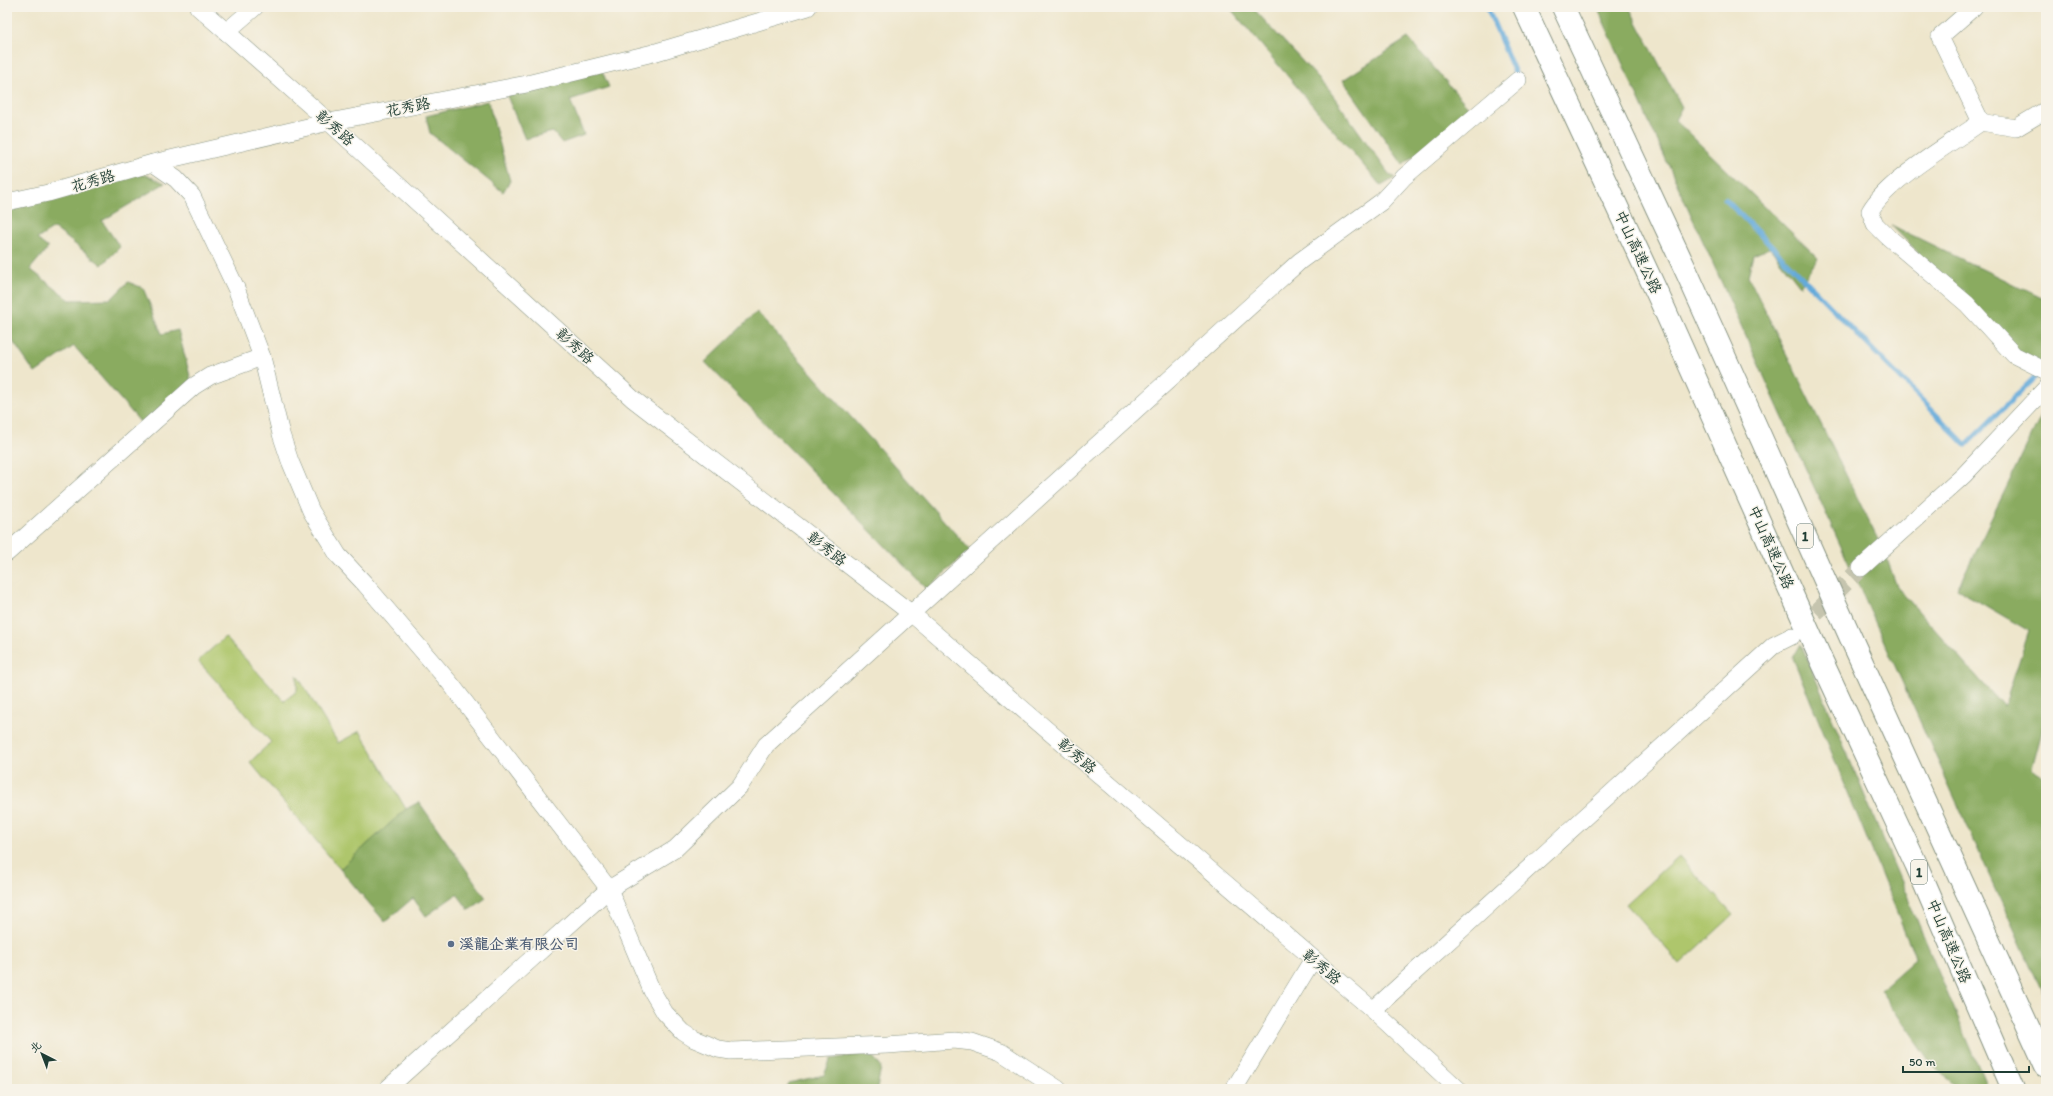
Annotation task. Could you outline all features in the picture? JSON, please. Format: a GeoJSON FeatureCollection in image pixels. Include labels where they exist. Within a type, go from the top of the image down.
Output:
{"type":"FeatureCollection","features":[{"type":"Feature","properties":{"kind":"highway","name":"中山高速公路"},"geometry":{"type":"LineString","coordinates":[[1524,7],[1659,297],[1820,658],[1916,864],[2013,1089]]}},
{"type":"Feature","properties":{"kind":"highway","name":"1"},"geometry":{"type":"LineString","coordinates":[[1563,7],[1688,275],[1857,652],[2046,1066]]}},
{"type":"Feature","properties":{"kind":"street","name":"彰秀路"},"geometry":{"type":"LineString","coordinates":[[198,7],[329,122],[633,399],[912,614],[1373,1010],[1458,1089]]}},
{"type":"Feature","properties":{"kind":"street"},"geometry":{"type":"LineString","coordinates":[[226,32],[255,7]]}},
{"type":"Feature","properties":{"kind":"street","name":"花秀路"},"geometry":{"type":"LineString","coordinates":[[7,202],[48,193],[153,164],[329,122],[527,84],[653,53],[808,7]]}},
{"type":"Feature","properties":{"kind":"street"},"geometry":{"type":"LineString","coordinates":[[1974,7],[1940,37],[1981,122]]}},
{"type":"Feature","properties":{"kind":"street"},"geometry":{"type":"LineString","coordinates":[[387,1089],[609,889],[675,849],[740,786],[766,745],[1300,261],[1381,202],[1404,177],[1518,80]]}},
{"type":"Feature","properties":{"kind":"street"},"geometry":{"type":"LineString","coordinates":[[2046,110],[2016,128],[1981,122],[1932,156],[1881,195],[1870,211],[1875,224],[1967,304],[2014,355],[2046,371]]}},
{"type":"Feature","properties":{"kind":"street"},"geometry":{"type":"LineString","coordinates":[[153,164],[176,179],[192,196],[236,288],[262,357],[281,434],[290,461],[311,511],[338,555],[450,683],[609,889],[658,1002],[665,1013],[683,1032],[706,1045],[724,1050],[744,1052],[888,1045],[954,1040],[972,1042],[1001,1052],[1058,1089]]}},
{"type":"Feature","properties":{"kind":"street"},"geometry":{"type":"LineString","coordinates":[[7,553],[194,386],[210,376],[262,357]]}},
{"type":"Feature","properties":{"kind":"street"},"geometry":{"type":"LineString","coordinates":[[1861,568],[1964,475],[2046,388]]}},
{"type":"Feature","properties":{"kind":"street"},"geometry":{"type":"LineString","coordinates":[[1373,1010],[1774,645],[1792,636]]}},
{"type":"Feature","properties":{"kind":"street"},"geometry":{"type":"LineString","coordinates":[[1234,1089],[1313,959]]}},
{"type":"Feature","properties":{"kind":"green space"},"geometry":{"type":"Polygon","coordinates":[[[1229,7],[1252,7],[1329,90],[1389,174],[1395,178],[1381,186],[1229,7]]]}},
{"type":"Feature","properties":{"kind":"green space"},"geometry":{"type":"Polygon","coordinates":[[[1597,7],[1629,7],[1682,107],[1675,120],[1818,258],[1800,286],[1770,248],[1753,255],[1748,276],[1886,556],[1897,587],[2004,707],[2029,631],[1957,589],[2046,406],[2046,716],[2032,769],[2046,778],[2046,1000],[1597,7]]]}},
{"type":"Feature","properties":{"kind":"green space"},"geometry":{"type":"Polygon","coordinates":[[[1408,38],[1470,109],[1403,165],[1343,80],[1408,38]]]}},
{"type":"Feature","properties":{"kind":"green space"},"geometry":{"type":"Polygon","coordinates":[[[602,71],[609,87],[570,100],[584,135],[562,143],[553,132],[525,139],[507,96],[602,71]]]}},
{"type":"Feature","properties":{"kind":"green space"},"geometry":{"type":"Polygon","coordinates":[[[488,101],[510,181],[503,192],[430,133],[426,116],[488,101]]]}},
{"type":"Feature","properties":{"kind":"green space"},"geometry":{"type":"Polygon","coordinates":[[[128,174],[146,175],[165,183],[102,221],[120,247],[102,265],[54,228],[37,239],[48,248],[30,269],[70,300],[111,299],[128,282],[143,288],[162,334],[178,330],[191,380],[142,424],[74,346],[35,373],[7,333],[7,206],[128,174]]]}},
{"type":"Feature","properties":{"kind":"green space"},"geometry":{"type":"Polygon","coordinates":[[[1891,225],[2046,300],[2046,371],[2023,360],[1891,225]]]}},
{"type":"Feature","properties":{"kind":"green space"},"geometry":{"type":"Polygon","coordinates":[[[757,312],[970,550],[927,589],[705,362],[757,312]]]}},
{"type":"Feature","properties":{"kind":"green space"},"geometry":{"type":"Polygon","coordinates":[[[225,637],[284,701],[297,691],[297,675],[338,743],[360,731],[406,809],[340,869],[250,762],[271,742],[198,661],[225,637]]]}},
{"type":"Feature","properties":{"kind":"green space"},"geometry":{"type":"Polygon","coordinates":[[[1801,644],[1988,1089],[1959,1089],[1933,1066],[1880,990],[1915,959],[1914,954],[1793,658],[1801,644]]]}},
{"type":"Feature","properties":{"kind":"green space"},"geometry":{"type":"Polygon","coordinates":[[[419,802],[486,898],[469,910],[457,894],[426,916],[413,898],[385,922],[340,869],[406,809],[419,802]]]}},
{"type":"Feature","properties":{"kind":"green space"},"geometry":{"type":"Polygon","coordinates":[[[1679,856],[1733,915],[1680,964],[1626,904],[1679,856]]]}},
{"type":"Feature","properties":{"kind":"green space"},"geometry":{"type":"Polygon","coordinates":[[[863,1054],[874,1058],[881,1067],[877,1089],[786,1089],[789,1083],[824,1075],[831,1059],[863,1054]]]}},
{"type":"Feature","properties":{"kind":"waterway"},"geometry":{"type":"LineString","coordinates":[[1487,7],[1515,73]]}},
{"type":"Feature","properties":{"kind":"waterway"},"geometry":{"type":"LineString","coordinates":[[1725,199],[1966,445],[2040,372]]}},
{"type":"Feature","properties":{"kind":"tunnel"},"geometry":{"type":"LineString","coordinates":[[1798,630],[1861,568]]}},
{"type":"Feature","properties":{"kind":"place","name":"溪龍企業有限公司"},"geometry":{"type":"Point","coordinates":[451,944]}}]}
